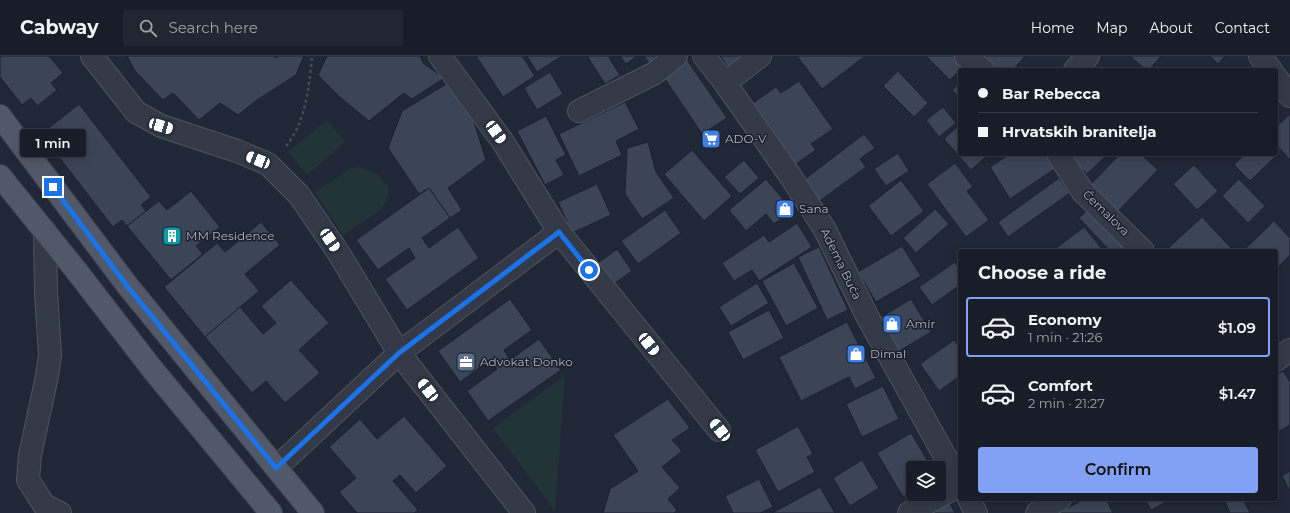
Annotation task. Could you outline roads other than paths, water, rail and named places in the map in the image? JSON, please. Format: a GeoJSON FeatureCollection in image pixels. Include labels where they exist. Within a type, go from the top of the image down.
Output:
{"type":"FeatureCollection","features":[{"type":"Feature","properties":{"kind":"main road"},"geometry":{"type":"LineString","coordinates":[[0,116],[127,286],[313,513]]}},
{"type":"Feature","properties":{"kind":"main road"},"geometry":{"type":"LineString","coordinates":[[1,180],[45,231],[153,370],[271,513]]}},
{"type":"Feature","properties":{"kind":"street"},"geometry":{"type":"LineString","coordinates":[[92,56],[136,112],[161,126],[230,149],[268,164],[299,195],[338,252],[399,353],[524,513]]}},
{"type":"Feature","properties":{"kind":"street"},"geometry":{"type":"LineString","coordinates":[[440,56],[503,142],[559,232],[720,430]]}},
{"type":"Feature","properties":{"kind":"street"},"geometry":{"type":"LineString","coordinates":[[579,111],[655,73],[676,56]]}},
{"type":"Feature","properties":{"kind":"street","name":"Adema Buća"},"geometry":{"type":"LineString","coordinates":[[704,56],[725,82],[789,174],[824,228],[867,316],[958,480]]}},
{"type":"Feature","properties":{"kind":"street"},"geometry":{"type":"LineString","coordinates":[[725,82],[760,56]]}},
{"type":"Feature","properties":{"kind":"street"},"geometry":{"type":"LineString","coordinates":[[966,56],[981,68]]}},
{"type":"Feature","properties":{"kind":"street"},"geometry":{"type":"LineString","coordinates":[[1077,68],[1088,56]]}},
{"type":"Feature","properties":{"kind":"street"},"geometry":{"type":"LineString","coordinates":[[1260,56],[1269,68]]}},
{"type":"Feature","properties":{"kind":"street"},"geometry":{"type":"LineString","coordinates":[[1278,80],[1290,96]]}},
{"type":"Feature","properties":{"kind":"street","name":"Ćemalova"},"geometry":{"type":"LineString","coordinates":[[1059,156],[1083,192],[1142,249]]}},
{"type":"Feature","properties":{"kind":"street"},"geometry":{"type":"LineString","coordinates":[[45,231],[46,293],[50,355],[30,455],[28,480],[44,505],[58,512]]}},
{"type":"Feature","properties":{"kind":"street"},"geometry":{"type":"LineString","coordinates":[[276,468],[399,353],[559,232]]}},
{"type":"Feature","properties":{"kind":"street"},"geometry":{"type":"LineString","coordinates":[[46,293],[52,278],[61,271],[75,269]]}},
{"type":"Feature","properties":{"kind":"street"},"geometry":{"type":"LineString","coordinates":[[1278,359],[1290,350]]}},
{"type":"Feature","properties":{"kind":"street"},"geometry":{"type":"LineString","coordinates":[[909,513],[958,485]]}},
{"type":"Feature","properties":{"kind":"street"},"geometry":{"type":"LineString","coordinates":[[970,501],[976,513]]}},
{"type":"Feature","properties":{"kind":"street"},"geometry":{"type":"LineString","coordinates":[[1037,513],[1057,501]]}},
{"type":"Feature","properties":{"kind":"place","name":"ADO-V"},"geometry":{"type":"Point","coordinates":[711,139]}},
{"type":"Feature","properties":{"kind":"place","name":"Sana"},"geometry":{"type":"Point","coordinates":[785,209]}},
{"type":"Feature","properties":{"kind":"place","name":"MM Residence"},"geometry":{"type":"Point","coordinates":[172,236]}},
{"type":"Feature","properties":{"kind":"place","name":"Amir"},"geometry":{"type":"Point","coordinates":[892,324]}},
{"type":"Feature","properties":{"kind":"place","name":"Dimal"},"geometry":{"type":"Point","coordinates":[856,354]}},
{"type":"Feature","properties":{"kind":"place","name":"Advokat Đonko"},"geometry":{"type":"Point","coordinates":[466,362]}}]}
